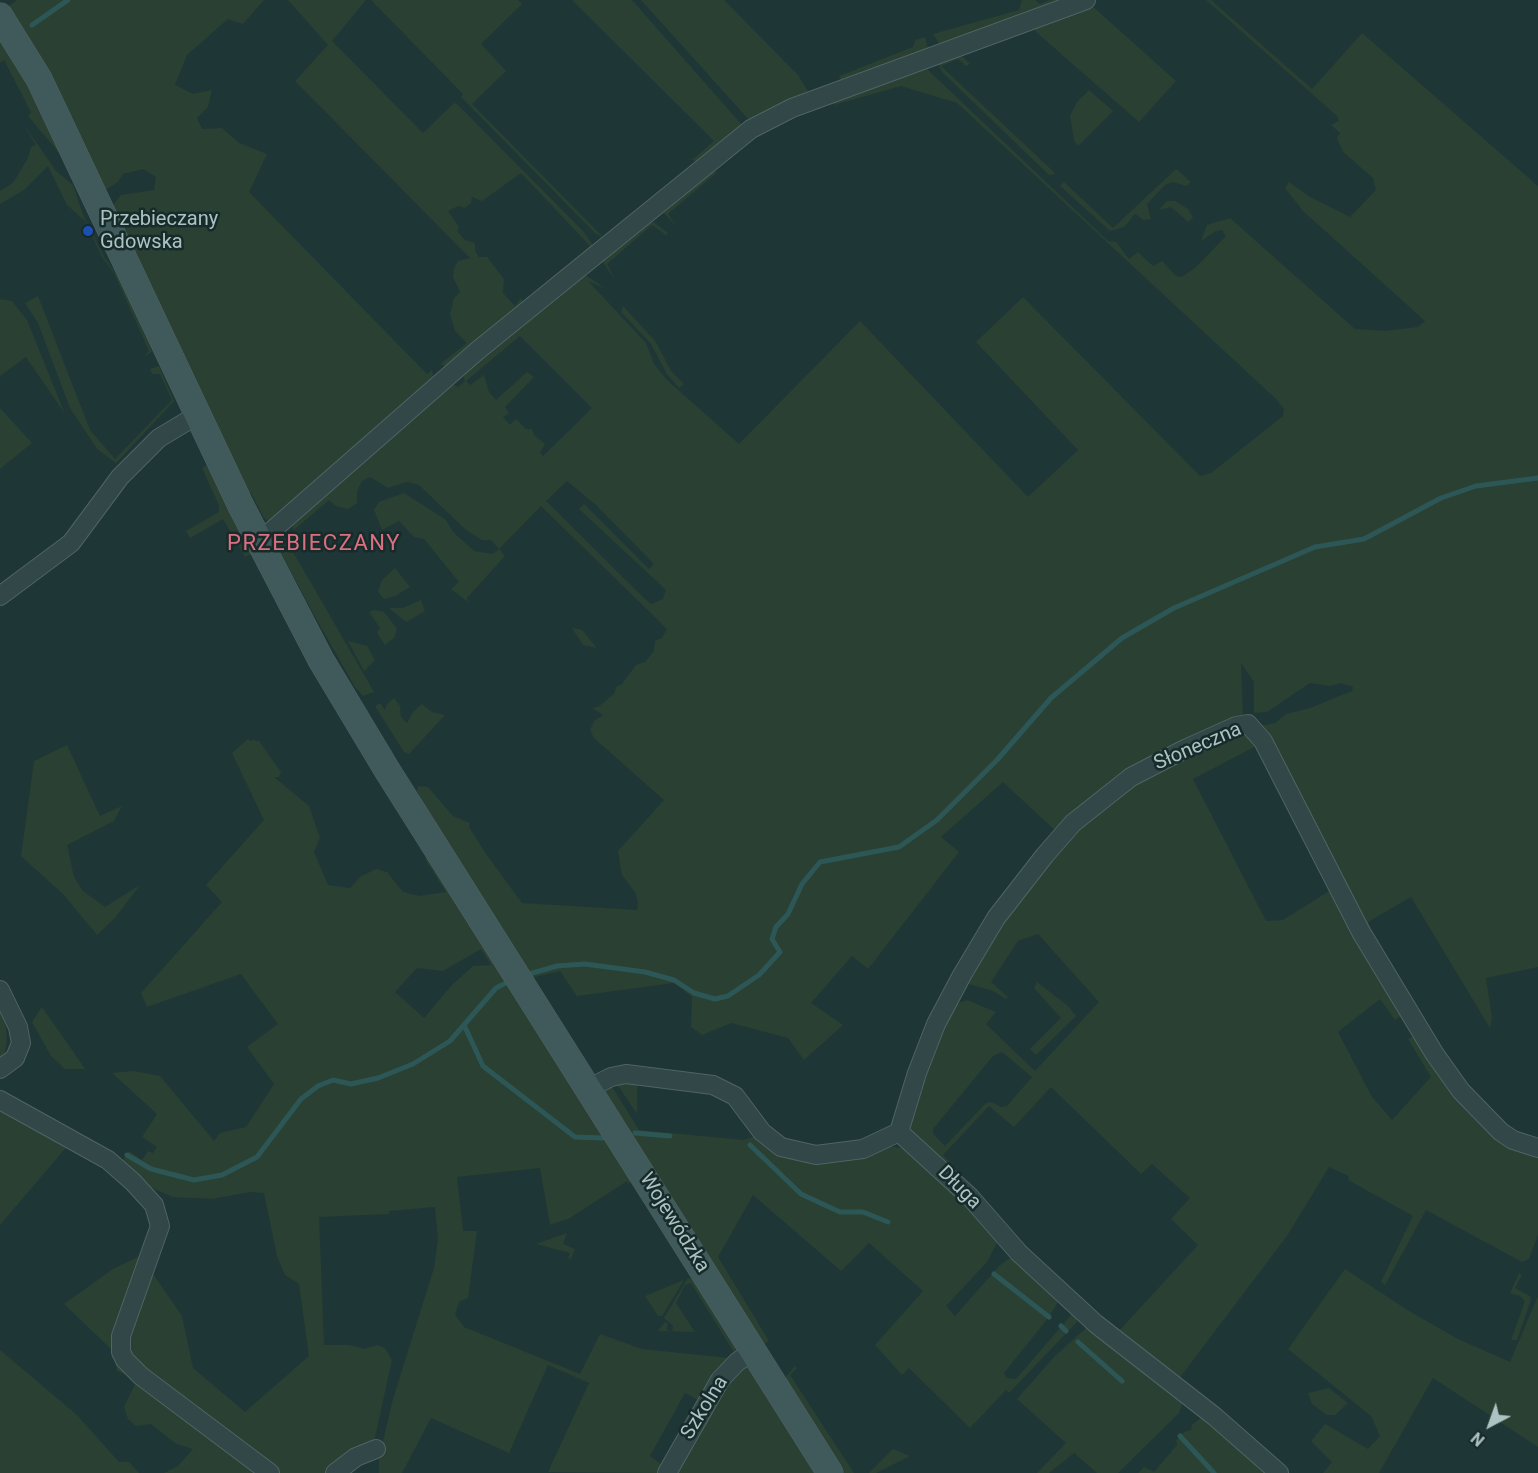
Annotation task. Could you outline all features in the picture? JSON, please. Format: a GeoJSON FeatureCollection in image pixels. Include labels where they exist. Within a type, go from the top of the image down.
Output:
{"type":"FeatureCollection","features":[{"type":"Feature","properties":{"kind":"main road","name":"Wojewódzka"},"geometry":{"type":"LineString","coordinates":[[0,16],[39,79],[260,541],[327,669],[830,1473]]}},
{"type":"Feature","properties":{"kind":"street"},"geometry":{"type":"LineString","coordinates":[[260,541],[477,351],[751,129],[792,108],[1086,0]]}},
{"type":"Feature","properties":{"kind":"street"},"geometry":{"type":"LineString","coordinates":[[0,596],[71,543],[120,477],[152,444],[199,414]]}},
{"type":"Feature","properties":{"kind":"street","name":"Słoneczna"},"geometry":{"type":"LineString","coordinates":[[899,1132],[929,1043],[962,975],[996,918],[1045,855],[1073,824],[1131,777],[1176,753],[1236,726],[1248,724],[1263,741],[1361,932],[1434,1053],[1461,1091],[1501,1132],[1513,1140],[1538,1148]]}},
{"type":"Feature","properties":{"kind":"street"},"geometry":{"type":"LineString","coordinates":[[0,990],[18,1027],[21,1043],[15,1058],[0,1069]]}},
{"type":"Feature","properties":{"kind":"street"},"geometry":{"type":"LineString","coordinates":[[588,1089],[611,1077],[626,1074],[712,1085],[735,1096],[762,1132],[781,1147],[816,1155],[836,1155],[863,1149],[899,1132]]}},
{"type":"Feature","properties":{"kind":"street"},"geometry":{"type":"LineString","coordinates":[[0,1100],[108,1160],[154,1205],[160,1226],[122,1336],[121,1352],[124,1360],[141,1376],[270,1473]]}},
{"type":"Feature","properties":{"kind":"street","name":"Długa"},"geometry":{"type":"LineString","coordinates":[[899,1132],[970,1197],[1019,1253],[1096,1323],[1214,1416],[1279,1473]]}},
{"type":"Feature","properties":{"kind":"street","name":"Szkolna"},"geometry":{"type":"LineString","coordinates":[[667,1473],[720,1380],[737,1362],[753,1352]]}},
{"type":"Feature","properties":{"kind":"street"},"geometry":{"type":"LineString","coordinates":[[335,1473],[356,1457],[376,1449]]}},
{"type":"Feature","properties":{"kind":"green space"},"geometry":{"type":"Polygon","coordinates":[[[17,0],[264,0],[243,24],[228,19],[187,55],[175,85],[193,94],[212,90],[208,107],[197,118],[202,129],[222,128],[239,143],[267,154],[249,192],[427,374],[432,370],[433,375],[431,380],[269,521],[264,518],[251,493],[246,492],[111,208],[121,195],[154,190],[156,177],[143,169],[123,174],[118,182],[103,191],[8,7],[17,0]]]}},
{"type":"Feature","properties":{"kind":"green space"},"geometry":{"type":"Polygon","coordinates":[[[288,0],[366,0],[332,41],[423,133],[454,103],[458,105],[583,231],[592,244],[592,250],[537,293],[531,290],[535,291],[590,246],[521,173],[482,201],[472,197],[471,203],[465,208],[458,206],[448,211],[459,227],[457,231],[465,240],[475,243],[475,251],[479,257],[487,257],[504,279],[503,293],[515,306],[521,298],[523,301],[522,307],[448,367],[440,364],[467,343],[455,331],[450,314],[454,298],[460,292],[453,277],[454,269],[458,261],[470,258],[295,81],[328,45],[288,0]]]}},
{"type":"Feature","properties":{"kind":"green space"},"geometry":{"type":"Polygon","coordinates":[[[371,0],[518,0],[522,4],[481,44],[506,71],[472,104],[603,237],[596,234],[461,97],[463,94],[371,0]]]}},
{"type":"Feature","properties":{"kind":"green space"},"geometry":{"type":"Polygon","coordinates":[[[572,0],[632,0],[742,125],[700,164],[689,158],[693,159],[714,141],[572,0]]]}},
{"type":"Feature","properties":{"kind":"green space"},"geometry":{"type":"Polygon","coordinates":[[[641,0],[724,0],[798,75],[809,93],[750,121],[641,0]]]}},
{"type":"Feature","properties":{"kind":"green space"},"geometry":{"type":"Polygon","coordinates":[[[1022,0],[1035,0],[1040,4],[1050,0],[1068,0],[945,45],[939,43],[933,34],[1019,10],[1022,0]]]}},
{"type":"Feature","properties":{"kind":"green space"},"geometry":{"type":"Polygon","coordinates":[[[1206,0],[1211,0],[1312,89],[1362,33],[1538,186],[1538,967],[1486,978],[1492,1018],[1490,1028],[1411,897],[1368,922],[1372,931],[1367,933],[1260,726],[1275,723],[1286,714],[1310,708],[1352,691],[1353,687],[1341,683],[1330,686],[1310,683],[1267,712],[1254,713],[1254,682],[1241,663],[1243,718],[1058,833],[1003,782],[941,837],[959,852],[868,969],[852,956],[811,1003],[843,1025],[804,1060],[788,1038],[731,1023],[702,1035],[691,1027],[692,997],[674,983],[577,996],[560,971],[531,978],[432,820],[417,791],[418,786],[428,787],[453,816],[470,823],[469,827],[486,854],[522,903],[637,910],[638,902],[635,892],[622,875],[618,851],[664,800],[594,738],[590,730],[594,721],[603,715],[592,708],[598,707],[614,694],[616,687],[622,684],[636,665],[645,662],[654,651],[655,641],[662,638],[667,629],[541,506],[499,549],[491,540],[482,540],[466,530],[419,485],[407,482],[388,488],[370,477],[362,481],[357,491],[357,503],[348,509],[336,506],[329,500],[294,530],[291,524],[450,383],[458,387],[465,381],[462,373],[584,274],[606,289],[588,281],[646,343],[654,364],[667,380],[739,444],[860,321],[1028,497],[1078,450],[976,342],[1023,297],[1200,476],[1211,473],[1283,416],[1284,409],[1276,399],[957,103],[901,86],[834,105],[833,100],[925,67],[1108,241],[1116,242],[1129,259],[1138,252],[1153,266],[1162,261],[1176,276],[1182,277],[1196,267],[1226,236],[1222,230],[1216,231],[1201,241],[1207,225],[1230,218],[1355,329],[1385,331],[1418,327],[1425,321],[1303,211],[1285,188],[1289,182],[1310,197],[1350,217],[1376,190],[1373,178],[1343,152],[1337,138],[1340,133],[1331,125],[1339,121],[1337,116],[1206,0]],[[520,336],[466,381],[470,385],[484,375],[489,392],[496,400],[527,372],[534,377],[505,407],[509,413],[503,417],[510,425],[516,419],[526,429],[532,429],[534,435],[545,444],[540,453],[543,456],[592,408],[520,336]],[[567,481],[546,501],[645,599],[651,604],[663,599],[666,590],[579,509],[584,504],[649,569],[654,564],[596,505],[567,481]]]}},
{"type":"Feature","properties":{"kind":"green space"},"geometry":{"type":"Polygon","coordinates":[[[1091,5],[1176,81],[1139,122],[1036,32],[1034,26],[1091,5]]]}},
{"type":"Feature","properties":{"kind":"green space"},"geometry":{"type":"Polygon","coordinates":[[[925,37],[928,49],[841,80],[839,76],[913,47],[915,40],[925,37]]]}},
{"type":"Feature","properties":{"kind":"green space"},"geometry":{"type":"Polygon","coordinates":[[[0,40],[24,80],[62,156],[28,116],[31,112],[4,60],[0,63],[0,40]]]}},
{"type":"Feature","properties":{"kind":"green space"},"geometry":{"type":"Polygon","coordinates":[[[959,53],[970,64],[966,66],[958,59],[941,66],[1056,174],[1049,175],[942,72],[937,60],[959,53]]]}},
{"type":"Feature","properties":{"kind":"green space"},"geometry":{"type":"Polygon","coordinates":[[[1089,90],[1113,111],[1078,146],[1074,140],[1070,116],[1077,102],[1089,90]]]}},
{"type":"Feature","properties":{"kind":"green space"},"geometry":{"type":"Polygon","coordinates":[[[22,122],[56,171],[73,185],[83,215],[104,257],[118,277],[152,351],[149,354],[144,356],[149,351],[114,273],[102,257],[85,221],[67,205],[48,166],[24,190],[0,204],[0,191],[13,183],[28,158],[31,147],[36,145],[22,122]]]}},
{"type":"Feature","properties":{"kind":"green space"},"geometry":{"type":"Polygon","coordinates":[[[712,169],[716,173],[668,214],[676,226],[663,212],[664,210],[712,169]]]}},
{"type":"Feature","properties":{"kind":"green space"},"geometry":{"type":"Polygon","coordinates":[[[1176,169],[1191,182],[1186,186],[1173,182],[1165,185],[1147,204],[1151,219],[1144,220],[1135,214],[1124,227],[1110,231],[1060,186],[1064,182],[1113,228],[1176,169]]]}},
{"type":"Feature","properties":{"kind":"green space"},"geometry":{"type":"Polygon","coordinates":[[[1167,201],[1175,201],[1188,209],[1193,217],[1188,222],[1171,207],[1159,210],[1167,201]]]}},
{"type":"Feature","properties":{"kind":"green space"},"geometry":{"type":"Polygon","coordinates":[[[651,220],[668,233],[666,235],[652,225],[607,264],[615,280],[602,261],[651,220]]]}},
{"type":"Feature","properties":{"kind":"green space"},"geometry":{"type":"Polygon","coordinates":[[[38,296],[90,430],[115,459],[172,400],[160,374],[152,374],[150,369],[159,366],[174,401],[116,463],[97,449],[70,408],[38,323],[25,303],[38,296]]]}},
{"type":"Feature","properties":{"kind":"green space"},"geometry":{"type":"Polygon","coordinates":[[[0,299],[12,301],[27,320],[65,414],[26,357],[0,376],[0,299]]]}},
{"type":"Feature","properties":{"kind":"green space"},"geometry":{"type":"Polygon","coordinates":[[[623,306],[656,342],[671,371],[684,384],[679,388],[667,374],[651,344],[621,312],[623,306]]]}},
{"type":"Feature","properties":{"kind":"green space"},"geometry":{"type":"Polygon","coordinates":[[[0,408],[32,443],[0,469],[0,408]]]}},
{"type":"Feature","properties":{"kind":"green space"},"geometry":{"type":"Polygon","coordinates":[[[208,464],[251,554],[245,557],[223,519],[190,538],[186,531],[219,512],[219,505],[202,468],[208,464]]]}},
{"type":"Feature","properties":{"kind":"green space"},"geometry":{"type":"Polygon","coordinates":[[[404,493],[446,520],[453,532],[474,551],[493,554],[499,549],[505,556],[467,598],[468,602],[451,589],[459,582],[424,539],[414,537],[399,521],[382,530],[374,510],[379,502],[404,493]]]}},
{"type":"Feature","properties":{"kind":"green space"},"geometry":{"type":"Polygon","coordinates":[[[282,532],[289,535],[285,538],[374,692],[363,696],[355,687],[281,553],[278,536],[282,532]]]}},
{"type":"Feature","properties":{"kind":"green space"},"geometry":{"type":"Polygon","coordinates":[[[395,568],[410,587],[395,596],[384,599],[378,592],[382,580],[395,568]]]}},
{"type":"Feature","properties":{"kind":"green space"},"geometry":{"type":"Polygon","coordinates":[[[421,600],[425,611],[406,622],[389,608],[403,608],[421,600]]]}},
{"type":"Feature","properties":{"kind":"green space"},"geometry":{"type":"Polygon","coordinates":[[[374,610],[384,612],[397,629],[394,638],[385,645],[377,633],[380,628],[369,612],[374,610]]]}},
{"type":"Feature","properties":{"kind":"green space"},"geometry":{"type":"Polygon","coordinates":[[[572,628],[582,630],[597,648],[583,645],[572,628]]]}},
{"type":"Feature","properties":{"kind":"green space"},"geometry":{"type":"Polygon","coordinates":[[[348,641],[367,646],[375,660],[364,671],[348,641]]]}},
{"type":"Feature","properties":{"kind":"green space"},"geometry":{"type":"Polygon","coordinates":[[[394,698],[400,706],[401,717],[407,723],[413,712],[422,704],[432,712],[445,715],[409,754],[404,752],[375,706],[380,703],[385,710],[387,704],[394,698]]]}},
{"type":"Feature","properties":{"kind":"green space"},"geometry":{"type":"Polygon","coordinates":[[[1237,735],[1249,736],[1258,745],[1193,779],[1266,921],[1283,920],[1331,890],[1403,1014],[1395,1020],[1380,999],[1338,1032],[1372,1097],[1392,1120],[1431,1077],[1408,1039],[1417,1034],[1442,1074],[1538,1154],[1538,1235],[1529,1259],[1522,1262],[1426,1210],[1385,1285],[1381,1282],[1413,1216],[1348,1180],[1349,1176],[1329,1167],[1287,1236],[1178,1380],[1118,1332],[1198,1245],[1171,1219],[1190,1198],[1152,1164],[1141,1174],[1051,1087],[1014,1127],[989,1106],[943,1155],[954,1166],[950,1166],[905,1127],[951,1006],[967,1000],[996,1012],[986,1024],[1035,1071],[1099,1002],[1038,934],[1018,941],[991,982],[1008,997],[1006,999],[993,991],[965,983],[994,930],[1094,809],[1160,767],[1237,735]],[[1002,1052],[993,1056],[933,1129],[933,1134],[945,1146],[986,1103],[991,1102],[1001,1107],[1007,1106],[1032,1077],[1002,1052]]]}},
{"type":"Feature","properties":{"kind":"green space"},"geometry":{"type":"Polygon","coordinates":[[[248,739],[251,742],[252,740],[259,741],[281,772],[279,777],[274,777],[309,806],[320,838],[314,852],[328,885],[350,888],[360,877],[376,869],[387,872],[403,892],[419,896],[446,892],[425,859],[429,857],[631,1181],[628,1184],[627,1181],[570,1218],[550,1225],[540,1168],[457,1177],[463,1231],[477,1231],[468,1298],[459,1302],[455,1315],[464,1327],[580,1374],[600,1334],[642,1349],[729,1358],[700,1401],[685,1393],[650,1456],[663,1466],[660,1473],[548,1472],[589,1383],[548,1365],[509,1453],[431,1418],[402,1473],[379,1473],[379,1458],[393,1399],[434,1268],[438,1240],[435,1207],[389,1211],[389,1214],[319,1217],[324,1345],[349,1345],[365,1349],[377,1345],[385,1348],[392,1360],[374,1442],[328,1473],[276,1473],[136,1366],[125,1343],[151,1271],[182,1316],[193,1368],[245,1412],[309,1356],[299,1284],[285,1275],[277,1256],[264,1193],[250,1192],[212,1199],[173,1197],[141,1183],[114,1159],[113,1150],[115,1156],[122,1161],[129,1151],[142,1160],[148,1151],[153,1153],[157,1147],[142,1137],[157,1114],[112,1073],[134,1071],[160,1076],[214,1141],[220,1133],[246,1127],[274,1084],[247,1047],[278,1024],[241,974],[147,1007],[141,993],[222,902],[206,885],[264,820],[232,753],[248,739]],[[481,949],[443,971],[417,968],[395,992],[424,1018],[452,985],[473,966],[491,965],[481,949]]]}},
{"type":"Feature","properties":{"kind":"green space"},"geometry":{"type":"Polygon","coordinates":[[[67,745],[100,816],[122,806],[114,821],[67,845],[74,877],[83,891],[105,907],[140,885],[115,918],[97,935],[64,895],[21,856],[34,761],[67,745]]]}},
{"type":"Feature","properties":{"kind":"green space"},"geometry":{"type":"Polygon","coordinates":[[[1037,982],[1068,1006],[1076,1016],[1036,1055],[1030,1049],[1061,1018],[1034,988],[1037,982]]]}},
{"type":"Feature","properties":{"kind":"green space"},"geometry":{"type":"Polygon","coordinates":[[[42,1007],[85,1069],[65,1069],[51,1056],[32,1022],[42,1007]]]}},
{"type":"Feature","properties":{"kind":"green space"},"geometry":{"type":"Polygon","coordinates":[[[0,1011],[6,1027],[7,1040],[5,1052],[0,1058],[0,1011]]]}},
{"type":"Feature","properties":{"kind":"green space"},"geometry":{"type":"Polygon","coordinates":[[[637,1080],[637,1114],[617,1084],[637,1080]]]}},
{"type":"Feature","properties":{"kind":"green space"},"geometry":{"type":"Polygon","coordinates":[[[611,1085],[639,1130],[744,1140],[758,1135],[779,1147],[885,1146],[911,1149],[923,1157],[998,1241],[987,1262],[946,1306],[955,1316],[999,1266],[1008,1259],[1016,1258],[1054,1293],[1058,1302],[1049,1317],[1004,1373],[1007,1378],[1016,1379],[1072,1314],[1077,1319],[1076,1323],[1009,1393],[1006,1390],[970,1428],[909,1368],[902,1375],[875,1345],[923,1291],[869,1243],[841,1271],[753,1195],[718,1257],[769,1341],[763,1345],[604,1089],[611,1085]]]}},
{"type":"Feature","properties":{"kind":"green space"},"geometry":{"type":"Polygon","coordinates":[[[0,1105],[70,1143],[0,1225],[0,1105]]]}},
{"type":"Feature","properties":{"kind":"green space"},"geometry":{"type":"Polygon","coordinates":[[[567,1233],[563,1244],[575,1249],[571,1259],[568,1258],[570,1253],[536,1244],[567,1233]]]}},
{"type":"Feature","properties":{"kind":"green space"},"geometry":{"type":"Polygon","coordinates":[[[144,1254],[118,1333],[131,1373],[127,1375],[117,1371],[114,1352],[64,1304],[113,1269],[144,1254]]]}},
{"type":"Feature","properties":{"kind":"green space"},"geometry":{"type":"Polygon","coordinates":[[[1345,1269],[1409,1311],[1458,1339],[1510,1362],[1538,1296],[1538,1447],[1433,1378],[1379,1473],[1323,1473],[1332,1462],[1311,1441],[1325,1424],[1368,1449],[1380,1436],[1371,1416],[1288,1349],[1345,1269]]]}},
{"type":"Feature","properties":{"kind":"green space"},"geometry":{"type":"Polygon","coordinates":[[[1519,1273],[1522,1275],[1515,1288],[1530,1296],[1531,1300],[1517,1340],[1511,1340],[1525,1301],[1520,1296],[1510,1293],[1519,1273]]]}},
{"type":"Feature","properties":{"kind":"green space"},"geometry":{"type":"Polygon","coordinates":[[[688,1278],[693,1279],[737,1351],[735,1354],[691,1283],[685,1285],[676,1303],[695,1332],[658,1331],[665,1322],[668,1324],[666,1330],[672,1331],[673,1326],[664,1318],[688,1278]]]}},
{"type":"Feature","properties":{"kind":"green space"},"geometry":{"type":"Polygon","coordinates":[[[684,1280],[662,1316],[658,1316],[645,1296],[684,1280]]]}},
{"type":"Feature","properties":{"kind":"green space"},"geometry":{"type":"Polygon","coordinates":[[[1087,1327],[1183,1402],[1179,1413],[1118,1473],[1097,1473],[1074,1453],[1049,1473],[1037,1473],[1066,1443],[1017,1399],[1054,1357],[1087,1327]]]}},
{"type":"Feature","properties":{"kind":"green space"},"geometry":{"type":"Polygon","coordinates":[[[0,1350],[77,1415],[119,1462],[129,1462],[139,1473],[0,1473],[0,1350]]]}},
{"type":"Feature","properties":{"kind":"green space"},"geometry":{"type":"Polygon","coordinates":[[[747,1364],[815,1473],[675,1473],[723,1385],[747,1364]]]}},
{"type":"Feature","properties":{"kind":"green space"},"geometry":{"type":"Polygon","coordinates":[[[795,1366],[797,1368],[790,1375],[854,1473],[844,1473],[784,1379],[795,1366]]]}},
{"type":"Feature","properties":{"kind":"green space"},"geometry":{"type":"Polygon","coordinates":[[[138,1378],[265,1473],[164,1473],[178,1466],[193,1449],[175,1443],[151,1424],[136,1426],[128,1419],[124,1407],[138,1378]]]}},
{"type":"Feature","properties":{"kind":"green space"},"geometry":{"type":"Polygon","coordinates":[[[1329,1388],[1348,1403],[1335,1415],[1327,1415],[1312,1404],[1308,1393],[1329,1388]]]}},
{"type":"Feature","properties":{"kind":"green space"},"geometry":{"type":"Polygon","coordinates":[[[1202,1417],[1272,1473],[1138,1473],[1144,1467],[1154,1472],[1177,1445],[1176,1441],[1184,1432],[1191,1430],[1192,1425],[1202,1417]]]}},
{"type":"Feature","properties":{"kind":"green space"},"geometry":{"type":"Polygon","coordinates":[[[893,1449],[910,1456],[876,1473],[869,1473],[893,1449]]]}},
{"type":"Feature","properties":{"kind":"waterway"},"geometry":{"type":"LineString","coordinates":[[32,25],[68,0]]}},
{"type":"Feature","properties":{"kind":"waterway"},"geometry":{"type":"LineString","coordinates":[[529,974],[557,966],[585,964],[645,972],[674,980],[694,993],[715,999],[728,996],[759,975],[780,952],[772,939],[776,927],[788,914],[802,884],[820,862],[899,847],[937,820],[997,760],[1051,698],[1122,638],[1174,608],[1315,547],[1364,539],[1441,498],[1476,486],[1538,478]]}},
{"type":"Feature","properties":{"kind":"waterway"},"geometry":{"type":"LineString","coordinates":[[127,1155],[151,1169],[194,1180],[222,1175],[257,1157],[301,1099],[318,1086],[333,1080],[351,1084],[378,1078],[413,1064],[450,1041],[496,988],[504,984]]}},
{"type":"Feature","properties":{"kind":"waterway"},"geometry":{"type":"LineString","coordinates":[[465,1027],[483,1066],[575,1137],[603,1138]]}},
{"type":"Feature","properties":{"kind":"waterway"},"geometry":{"type":"LineString","coordinates":[[635,1133],[670,1136]]}},
{"type":"Feature","properties":{"kind":"waterway"},"geometry":{"type":"LineString","coordinates":[[750,1145],[801,1194],[840,1212],[863,1212],[888,1222]]}},
{"type":"Feature","properties":{"kind":"waterway"},"geometry":{"type":"LineString","coordinates":[[994,1274],[1049,1317]]}},
{"type":"Feature","properties":{"kind":"waterway"},"geometry":{"type":"LineString","coordinates":[[1061,1326],[1066,1331]]}},
{"type":"Feature","properties":{"kind":"waterway"},"geometry":{"type":"LineString","coordinates":[[1078,1342],[1122,1381]]}},
{"type":"Feature","properties":{"kind":"waterway"},"geometry":{"type":"LineString","coordinates":[[1180,1436],[1214,1473]]}},
{"type":"Feature","properties":{"kind":"place","name":"Przebieczany Gdowska"},"geometry":{"type":"Point","coordinates":[88,231]}},
{"type":"Feature","properties":{"kind":"district","name":"PRZEBIECZANY"},"geometry":{"type":"Point","coordinates":[314,544]}}]}
